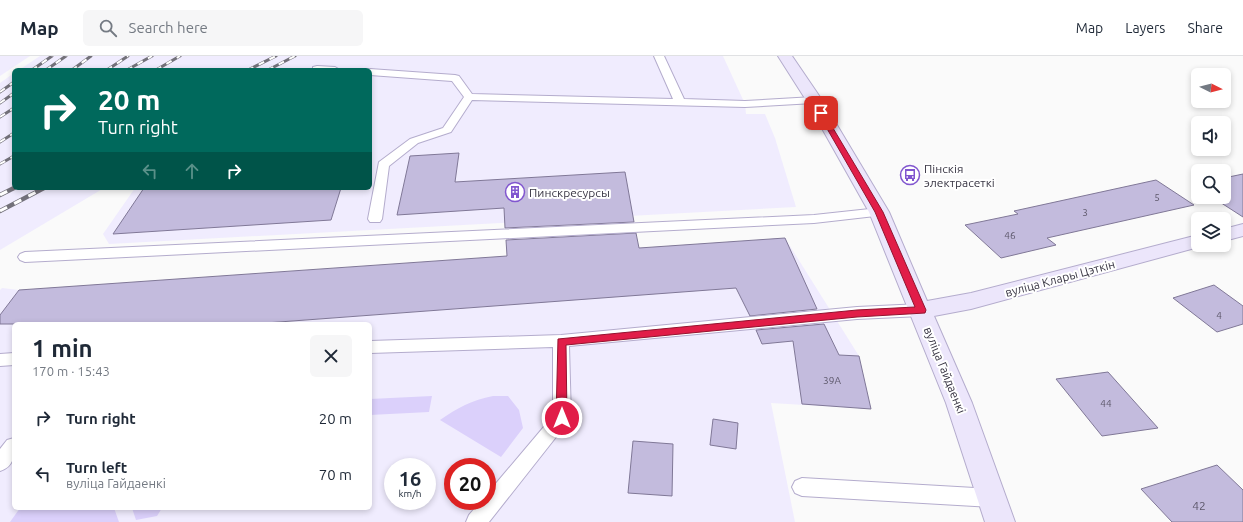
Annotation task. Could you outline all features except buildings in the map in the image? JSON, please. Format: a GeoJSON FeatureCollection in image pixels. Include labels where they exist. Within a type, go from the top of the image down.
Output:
{"type":"FeatureCollection","features":[{"type":"Feature","properties":{"kind":"street","name":"вуліца Гайдаенкі"},"geometry":{"type":"LineString","coordinates":[[785,56],[814,100],[879,212],[962,410],[1000,522]]}},
{"type":"Feature","properties":{"kind":"street"},"geometry":{"type":"LineString","coordinates":[[1231,233],[1243,230]]}},
{"type":"Feature","properties":{"kind":"street","name":"вуліца Клары Цэткін"},"geometry":{"type":"LineString","coordinates":[[921,310],[971,301],[1191,244]]}},
{"type":"Feature","properties":{"kind":"lane"},"geometry":{"type":"LineString","coordinates":[[659,56],[680,102]]}},
{"type":"Feature","properties":{"kind":"lane"},"geometry":{"type":"LineString","coordinates":[[372,72],[455,78],[469,97]]}},
{"type":"Feature","properties":{"kind":"lane"},"geometry":{"type":"LineString","coordinates":[[469,97],[745,104],[814,100]]}},
{"type":"Feature","properties":{"kind":"lane"},"geometry":{"type":"LineString","coordinates":[[375,219],[383,165],[414,141],[447,130],[469,97]]}},
{"type":"Feature","properties":{"kind":"lane"},"geometry":{"type":"LineString","coordinates":[[25,257],[814,219],[879,212]]}},
{"type":"Feature","properties":{"kind":"lane"},"geometry":{"type":"LineString","coordinates":[[372,347],[561,342],[857,313],[921,310]]}},
{"type":"Feature","properties":{"kind":"lane"},"geometry":{"type":"LineString","coordinates":[[476,522],[562,418],[561,342]]}},
{"type":"Feature","properties":{"kind":"lane"},"geometry":{"type":"LineString","coordinates":[[0,360],[12,359]]}},
{"type":"Feature","properties":{"kind":"lane"},"geometry":{"type":"LineString","coordinates":[[0,463],[12,448]]}},
{"type":"Feature","properties":{"kind":"lane"},"geometry":{"type":"LineString","coordinates":[[802,487],[992,498]]}},
{"type":"Feature","properties":{"kind":"shaded area"},"geometry":{"type":"Polygon","coordinates":[[[0,56],[30,56],[0,76],[0,56]]]}},
{"type":"Feature","properties":{"kind":"shaded area"},"geometry":{"type":"Polygon","coordinates":[[[40,56],[723,56],[745,104],[746,114],[765,114],[775,138],[796,207],[109,244],[103,234],[134,190],[372,190],[372,68],[22,68],[40,56]]]}},
{"type":"Feature","properties":{"kind":"shaded area"},"geometry":{"type":"Polygon","coordinates":[[[12,74],[12,190],[101,190],[0,250],[0,83],[12,74]]]}},
{"type":"Feature","properties":{"kind":"shaded area"},"geometry":{"type":"Polygon","coordinates":[[[785,238],[859,356],[871,409],[771,403],[795,522],[0,522],[0,290],[2,288],[19,290],[785,238]]]}},
{"type":"Feature","properties":{"kind":"shaded area"},"geometry":{"type":"Polygon","coordinates":[[[432,396],[429,412],[372,415],[372,399],[432,396]]]}},
{"type":"Feature","properties":{"kind":"shaded area"},"geometry":{"type":"Polygon","coordinates":[[[493,396],[508,396],[519,410],[523,428],[501,457],[440,420],[465,405],[493,396]]]}},
{"type":"Feature","properties":{"kind":"shaded area"},"geometry":{"type":"Polygon","coordinates":[[[19,510],[115,510],[119,522],[10,522],[19,510]]]}},
{"type":"Feature","properties":{"kind":"shaded area"},"geometry":{"type":"Polygon","coordinates":[[[133,510],[161,510],[157,516],[136,520],[133,510]]]}},
{"type":"Feature","properties":{"kind":"railway"},"geometry":{"type":"LineString","coordinates":[[35,68],[52,56]]}},
{"type":"Feature","properties":{"kind":"railway"},"geometry":{"type":"LineString","coordinates":[[49,68],[66,56]]}},
{"type":"Feature","properties":{"kind":"railway"},"geometry":{"type":"LineString","coordinates":[[75,68],[91,56]]}},
{"type":"Feature","properties":{"kind":"railway"},"geometry":{"type":"LineString","coordinates":[[110,68],[128,56]]}},
{"type":"Feature","properties":{"kind":"railway"},"geometry":{"type":"LineString","coordinates":[[131,68],[152,56]]}},
{"type":"Feature","properties":{"kind":"railway"},"geometry":{"type":"LineString","coordinates":[[159,68],[180,56]]}},
{"type":"Feature","properties":{"kind":"railway"},"geometry":{"type":"LineString","coordinates":[[252,68],[276,56]]}},
{"type":"Feature","properties":{"kind":"railway"},"geometry":{"type":"LineString","coordinates":[[272,68],[295,56]]}},
{"type":"Feature","properties":{"kind":"railway"},"geometry":{"type":"LineString","coordinates":[[0,92],[12,83]]}},
{"type":"Feature","properties":{"kind":"railway"},"geometry":{"type":"LineString","coordinates":[[0,103],[12,94]]}},
{"type":"Feature","properties":{"kind":"railway"},"geometry":{"type":"LineString","coordinates":[[0,117],[12,109]]}},
{"type":"Feature","properties":{"kind":"railway"},"geometry":{"type":"LineString","coordinates":[[0,142],[12,134]]}},
{"type":"Feature","properties":{"kind":"railway"},"geometry":{"type":"LineString","coordinates":[[0,164],[12,157]]}},
{"type":"Feature","properties":{"kind":"railway"},"geometry":{"type":"LineString","coordinates":[[0,195],[12,189]]}},
{"type":"Feature","properties":{"kind":"railway"},"geometry":{"type":"LineString","coordinates":[[0,211],[40,190]]}},
{"type":"Feature","properties":{"kind":"place","name":"Пінскія электрасеткі"},"geometry":{"type":"Point","coordinates":[910,175]}},
{"type":"Feature","properties":{"kind":"place","name":"Пинскресурсы"},"geometry":{"type":"Point","coordinates":[515,192]}},
{"type":"Feature","properties":{"kind":"route"},"geometry":{"type":"LineString","coordinates":[[562,418],[561,342],[807,318],[821,318],[857,313],[921,310],[879,212],[821,113]]}}]}
